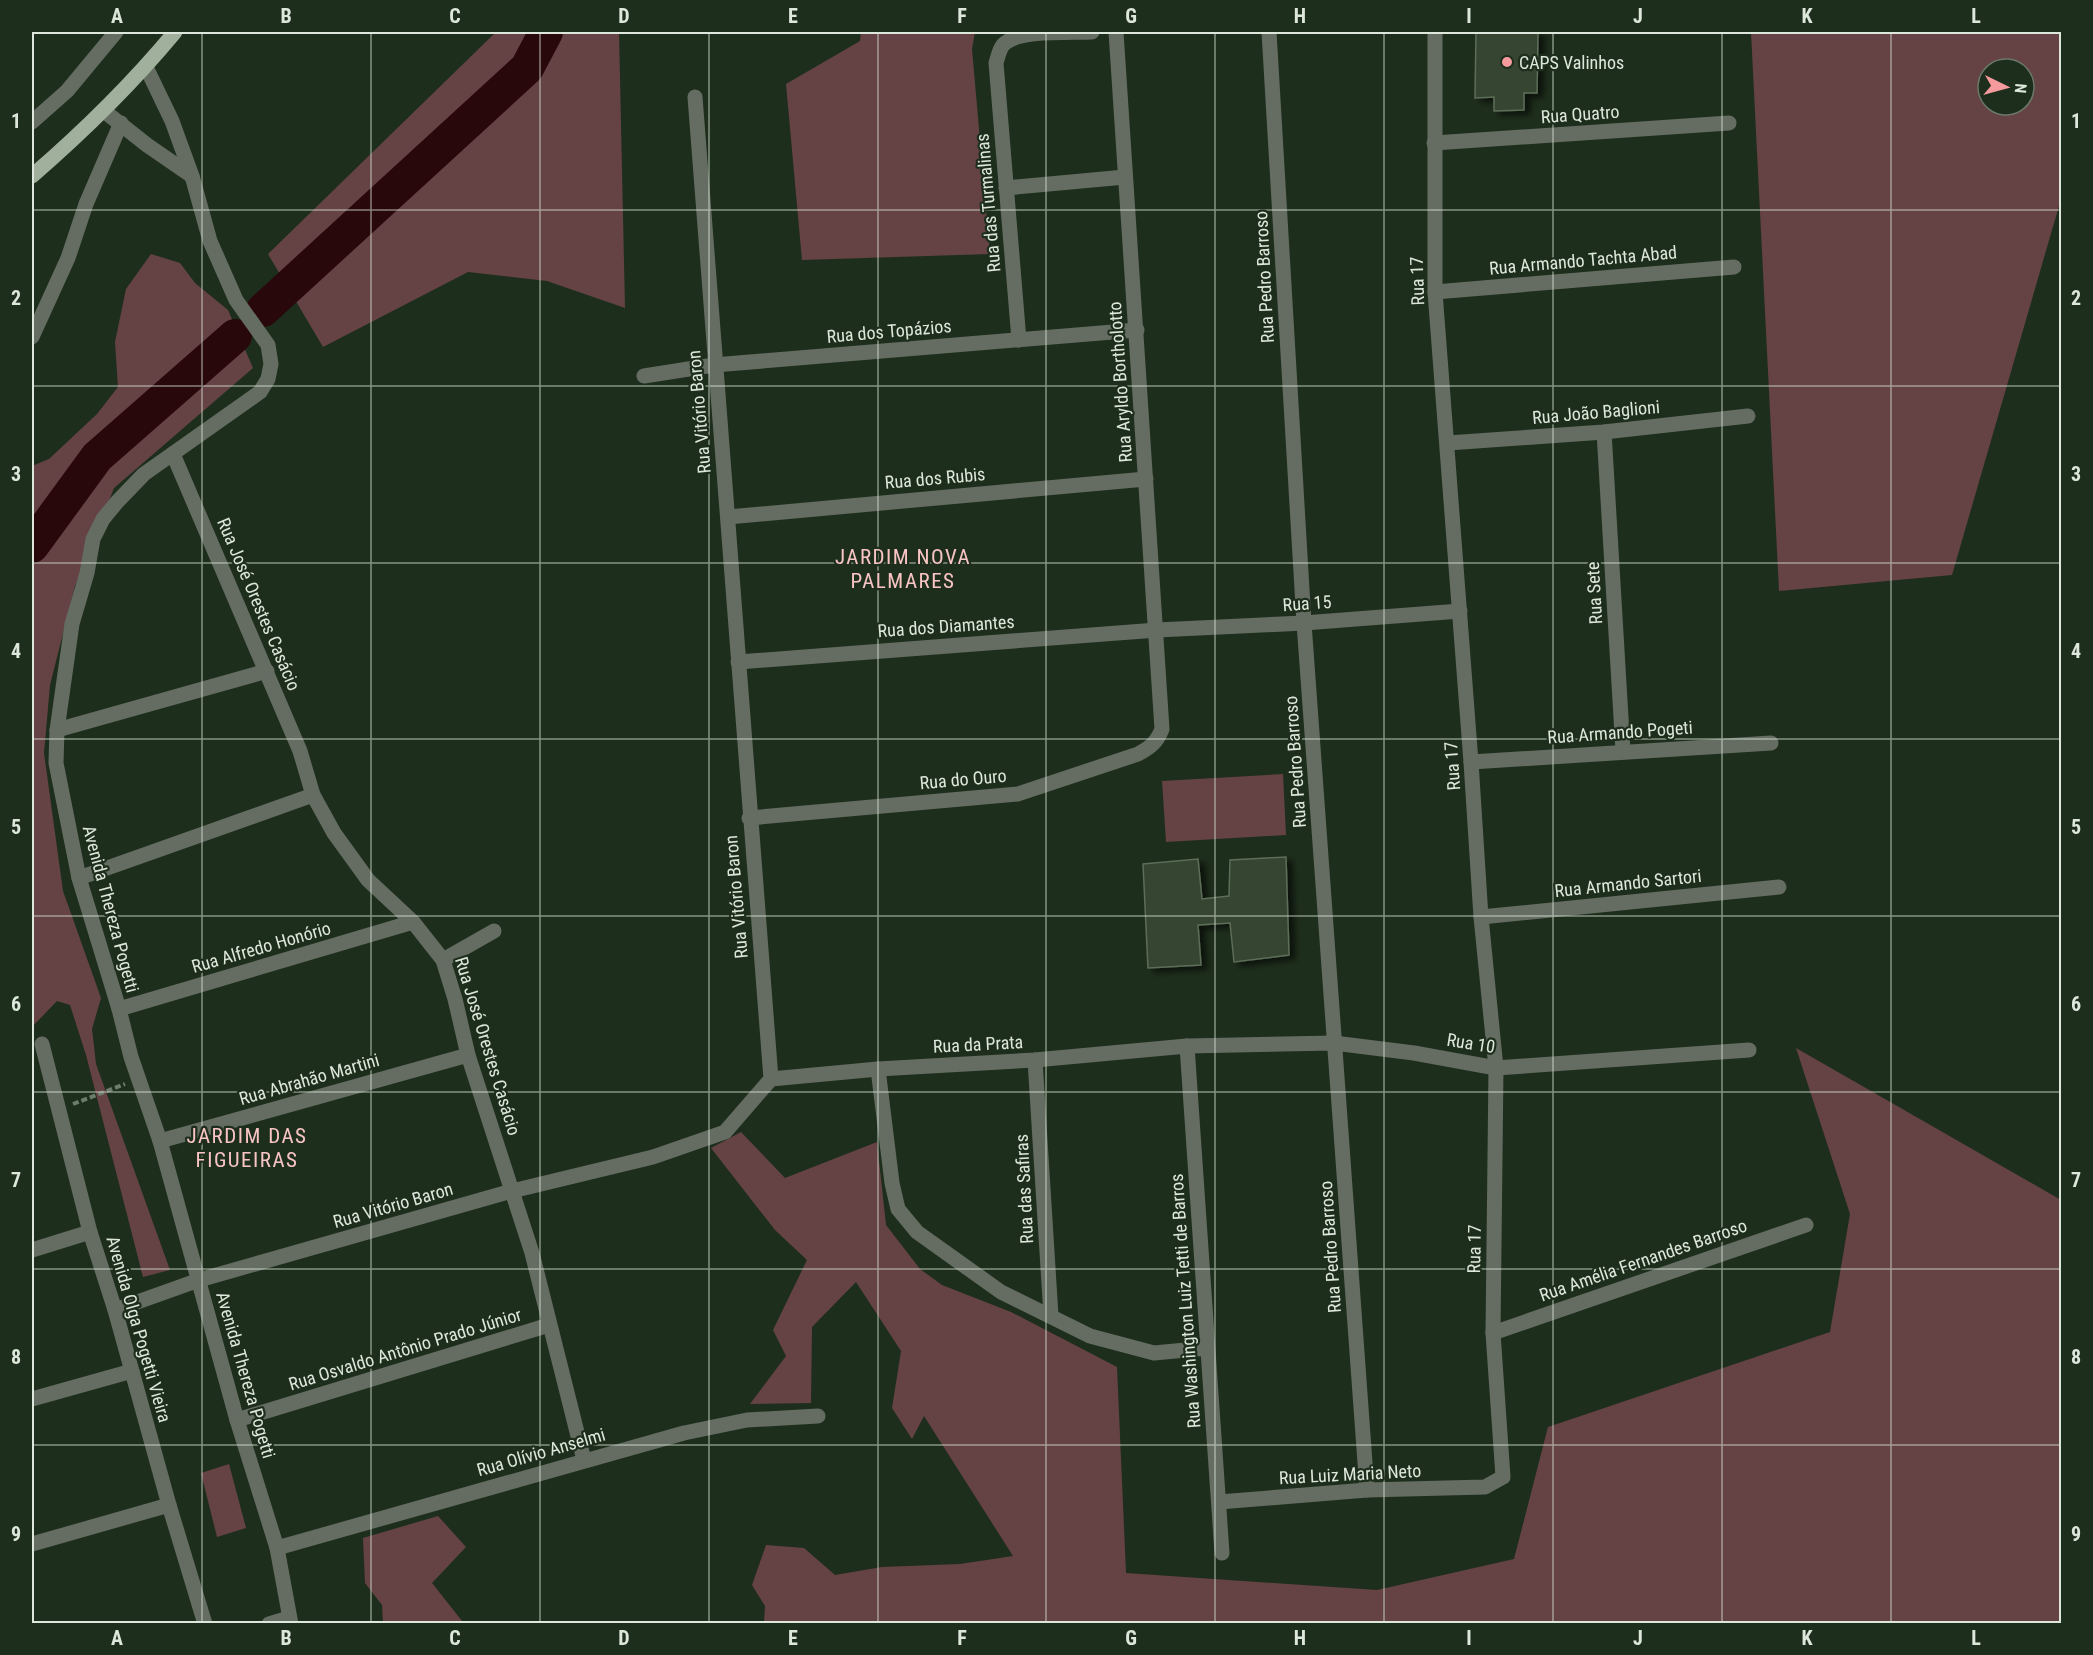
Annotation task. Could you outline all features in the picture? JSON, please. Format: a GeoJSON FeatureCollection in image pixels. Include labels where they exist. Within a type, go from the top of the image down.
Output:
{"type":"FeatureCollection","features":[{"type":"Feature","properties":{"kind":"main road"},"geometry":{"type":"LineString","coordinates":[[32,176],[104,111],[146,67],[175,32]]}},
{"type":"Feature","properties":{"kind":"street"},"geometry":{"type":"LineString","coordinates":[[32,122],[67,91],[116,32]]}},
{"type":"Feature","properties":{"kind":"street","name":"Rua das Turmalinas"},"geometry":{"type":"LineString","coordinates":[[1019,340],[996,63],[998,53],[1004,44],[1017,36],[1092,32]]}},
{"type":"Feature","properties":{"kind":"street","name":"Rua Aryldo Bortholotto"},"geometry":{"type":"LineString","coordinates":[[1116,32],[1162,729]]}},
{"type":"Feature","properties":{"kind":"street","name":"Rua Pedro Barroso"},"geometry":{"type":"LineString","coordinates":[[1269,32],[1304,623],[1368,1490]]}},
{"type":"Feature","properties":{"kind":"street","name":"Rua 17"},"geometry":{"type":"LineString","coordinates":[[1435,32],[1435,292],[1472,762],[1481,917],[1496,1068],[1492,1333],[1503,1476],[1485,1487]]}},
{"type":"Feature","properties":{"kind":"street","name":"Avenida Thereza Pogetti"},"geometry":{"type":"LineString","coordinates":[[146,67],[171,121],[192,176],[210,241],[236,300],[268,345],[271,364],[260,392],[144,474],[103,519],[93,539],[87,573],[72,624],[57,730],[56,763],[79,878],[119,1009],[131,1057],[160,1141],[237,1420],[277,1548],[290,1621]]}},
{"type":"Feature","properties":{"kind":"street","name":"Rua Vitório Baron"},"geometry":{"type":"LineString","coordinates":[[115,1310],[199,1281],[512,1191],[653,1157],[725,1132],[771,1079],[695,97]]}},
{"type":"Feature","properties":{"kind":"street"},"geometry":{"type":"LineString","coordinates":[[104,111],[147,145],[192,176]]}},
{"type":"Feature","properties":{"kind":"street"},"geometry":{"type":"LineString","coordinates":[[32,337],[68,258],[86,204],[121,123]]}},
{"type":"Feature","properties":{"kind":"street","name":"Rua Quatro"},"geometry":{"type":"LineString","coordinates":[[1434,143],[1729,123]]}},
{"type":"Feature","properties":{"kind":"street"},"geometry":{"type":"LineString","coordinates":[[1006,188],[1125,177]]}},
{"type":"Feature","properties":{"kind":"street","name":"Rua Armando Tachta Abad"},"geometry":{"type":"LineString","coordinates":[[1435,292],[1734,267]]}},
{"type":"Feature","properties":{"kind":"street","name":"Rua dos Topázios"},"geometry":{"type":"LineString","coordinates":[[644,376],[714,365],[1137,330]]}},
{"type":"Feature","properties":{"kind":"street","name":"Rua João Baglioni"},"geometry":{"type":"LineString","coordinates":[[1448,443],[1604,432],[1748,416]]}},
{"type":"Feature","properties":{"kind":"street","name":"Rua Sete"},"geometry":{"type":"LineString","coordinates":[[1604,432],[1623,751]]}},
{"type":"Feature","properties":{"kind":"street","name":"Rua José Orestes Casácio"},"geometry":{"type":"LineString","coordinates":[[173,454],[300,751],[313,795],[334,833],[368,880],[413,922],[443,960],[468,1055],[532,1252],[584,1460]]}},
{"type":"Feature","properties":{"kind":"street","name":"Rua dos Rubis"},"geometry":{"type":"LineString","coordinates":[[728,517],[1146,479]]}},
{"type":"Feature","properties":{"kind":"street","name":"Rua 15"},"geometry":{"type":"LineString","coordinates":[[1156,630],[1304,623],[1460,611]]}},
{"type":"Feature","properties":{"kind":"street","name":"Rua dos Diamantes"},"geometry":{"type":"LineString","coordinates":[[738,662],[1156,630]]}},
{"type":"Feature","properties":{"kind":"street"},"geometry":{"type":"LineString","coordinates":[[57,730],[267,671]]}},
{"type":"Feature","properties":{"kind":"street","name":"Rua do Ouro"},"geometry":{"type":"LineString","coordinates":[[749,818],[1018,794],[1138,754],[1158,740],[1162,729]]}},
{"type":"Feature","properties":{"kind":"street","name":"Rua Armando Pogeti"},"geometry":{"type":"LineString","coordinates":[[1472,762],[1771,743]]}},
{"type":"Feature","properties":{"kind":"street"},"geometry":{"type":"LineString","coordinates":[[79,878],[313,795]]}},
{"type":"Feature","properties":{"kind":"street","name":"Rua Armando Sartori"},"geometry":{"type":"LineString","coordinates":[[1481,917],[1779,887]]}},
{"type":"Feature","properties":{"kind":"street","name":"Rua Alfredo Honório"},"geometry":{"type":"LineString","coordinates":[[119,1009],[413,922]]}},
{"type":"Feature","properties":{"kind":"street"},"geometry":{"type":"LineString","coordinates":[[443,960],[494,931]]}},
{"type":"Feature","properties":{"kind":"street","name":"Rua 10"},"geometry":{"type":"LineString","coordinates":[[1187,1046],[1334,1043],[1414,1053],[1496,1068],[1749,1050]]}},
{"type":"Feature","properties":{"kind":"street","name":"Avenida Olga Pogetti Vieira"},"geometry":{"type":"LineString","coordinates":[[42,1044],[90,1232],[115,1310],[169,1505],[205,1623]]}},
{"type":"Feature","properties":{"kind":"street","name":"Rua da Prata"},"geometry":{"type":"LineString","coordinates":[[771,1079],[878,1069],[1035,1060],[1187,1046]]}},
{"type":"Feature","properties":{"kind":"street","name":"Rua Washington Luiz Tetti de Barros"},"geometry":{"type":"LineString","coordinates":[[1187,1046],[1222,1553]]}},
{"type":"Feature","properties":{"kind":"street","name":"Rua Abrahão Martini"},"geometry":{"type":"LineString","coordinates":[[160,1141],[468,1055]]}},
{"type":"Feature","properties":{"kind":"street","name":"Rua das Safiras"},"geometry":{"type":"LineString","coordinates":[[1035,1060],[1051,1316]]}},
{"type":"Feature","properties":{"kind":"street"},"geometry":{"type":"LineString","coordinates":[[878,1069],[892,1183],[898,1209],[917,1232],[1001,1292],[1090,1336],[1154,1353],[1207,1348]]}},
{"type":"Feature","properties":{"kind":"street","name":"Rua Amélia Fernandes Barroso"},"geometry":{"type":"LineString","coordinates":[[1492,1333],[1806,1225]]}},
{"type":"Feature","properties":{"kind":"street"},"geometry":{"type":"LineString","coordinates":[[32,1250],[90,1232]]}},
{"type":"Feature","properties":{"kind":"street","name":"Rua Osvaldo Antônio Prado Júnior"},"geometry":{"type":"LineString","coordinates":[[237,1420],[549,1325]]}},
{"type":"Feature","properties":{"kind":"street"},"geometry":{"type":"LineString","coordinates":[[32,1399],[132,1371]]}},
{"type":"Feature","properties":{"kind":"street","name":"Rua Olívio Anselmi"},"geometry":{"type":"LineString","coordinates":[[277,1548],[684,1433],[747,1420],[819,1416]]}},
{"type":"Feature","properties":{"kind":"street","name":"Rua Luiz Maria Neto"},"geometry":{"type":"LineString","coordinates":[[1219,1502],[1368,1490],[1485,1487]]}},
{"type":"Feature","properties":{"kind":"street"},"geometry":{"type":"LineString","coordinates":[[32,1544],[169,1505]]}},
{"type":"Feature","properties":{"kind":"street"},"geometry":{"type":"LineString","coordinates":[[269,1623],[290,1621]]}},
{"type":"Feature","properties":{"kind":"path"},"geometry":{"type":"LineString","coordinates":[[58,1109],[112,1090]]}},
{"type":"Feature","properties":{"kind":"shaded area"},"geometry":{"type":"Polygon","coordinates":[[[496,32],[619,32],[625,308],[547,281],[468,272],[323,347],[268,254],[496,32]]]}},
{"type":"Feature","properties":{"kind":"shaded area"},"geometry":{"type":"Polygon","coordinates":[[[861,32],[975,32],[972,49],[990,254],[802,260],[786,84],[860,41],[861,32]]]}},
{"type":"Feature","properties":{"kind":"shaded area"},"geometry":{"type":"Polygon","coordinates":[[[1751,32],[2061,32],[2061,199],[1952,575],[1779,591],[1751,32]]]}},
{"type":"Feature","properties":{"kind":"shaded area"},"geometry":{"type":"Polygon","coordinates":[[[151,254],[180,263],[195,283],[228,310],[253,368],[114,488],[75,586],[50,685],[44,753],[63,891],[101,998],[92,1029],[96,1064],[170,1270],[143,1277],[86,1055],[70,1005],[57,1001],[32,1027],[32,466],[49,459],[97,414],[118,387],[115,342],[126,289],[151,254]]]}},
{"type":"Feature","properties":{"kind":"shaded area"},"geometry":{"type":"Polygon","coordinates":[[[1283,774],[1286,835],[1166,842],[1162,781],[1283,774]]]}},
{"type":"Feature","properties":{"kind":"shaded area"},"geometry":{"type":"Polygon","coordinates":[[[1796,1048],[2061,1200],[2061,1623],[764,1623],[765,1606],[752,1585],[766,1545],[804,1548],[835,1575],[882,1567],[960,1564],[1013,1556],[924,1416],[912,1439],[892,1408],[901,1351],[856,1282],[812,1327],[811,1403],[750,1404],[786,1356],[773,1330],[807,1260],[775,1230],[711,1148],[741,1132],[785,1178],[877,1142],[886,1225],[920,1269],[942,1285],[1011,1312],[1117,1367],[1126,1573],[1377,1590],[1514,1559],[1548,1427],[1830,1332],[1850,1214],[1796,1048]]]}},
{"type":"Feature","properties":{"kind":"shaded area"},"geometry":{"type":"Polygon","coordinates":[[[229,1464],[246,1528],[217,1537],[201,1473],[229,1464]]]}},
{"type":"Feature","properties":{"kind":"shaded area"},"geometry":{"type":"Polygon","coordinates":[[[438,1516],[466,1547],[432,1583],[462,1621],[461,1623],[383,1623],[382,1605],[365,1583],[363,1538],[438,1516]]]}},
{"type":"Feature","properties":{"kind":"building","name":"CAPS Valinhos"},"geometry":{"type":"Polygon","coordinates":[[[1476,32],[1538,32],[1537,93],[1524,93],[1524,110],[1494,111],[1494,97],[1475,98],[1476,32]]]}},
{"type":"Feature","properties":{"kind":"building"},"geometry":{"type":"Polygon","coordinates":[[[1286,857],[1289,955],[1234,962],[1230,923],[1198,925],[1201,965],[1148,968],[1143,864],[1198,859],[1202,899],[1229,896],[1230,860],[1286,857]]]}},
{"type":"Feature","properties":{"kind":"waterway"},"geometry":{"type":"LineString","coordinates":[[263,310],[527,68],[546,32]]}},
{"type":"Feature","properties":{"kind":"waterway"},"geometry":{"type":"LineString","coordinates":[[32,546],[97,457],[235,336]]}},
{"type":"Feature","properties":{"kind":"place","name":"CAPS Valinhos"},"geometry":{"type":"Point","coordinates":[1507,62]}},
{"type":"Feature","properties":{"kind":"district","name":"JARDIM NOVA PALMARES"},"geometry":{"type":"Point","coordinates":[903,569]}},
{"type":"Feature","properties":{"kind":"district","name":"JARDIM DAS FIGUEIRAS"},"geometry":{"type":"Point","coordinates":[247,1148]}}]}
